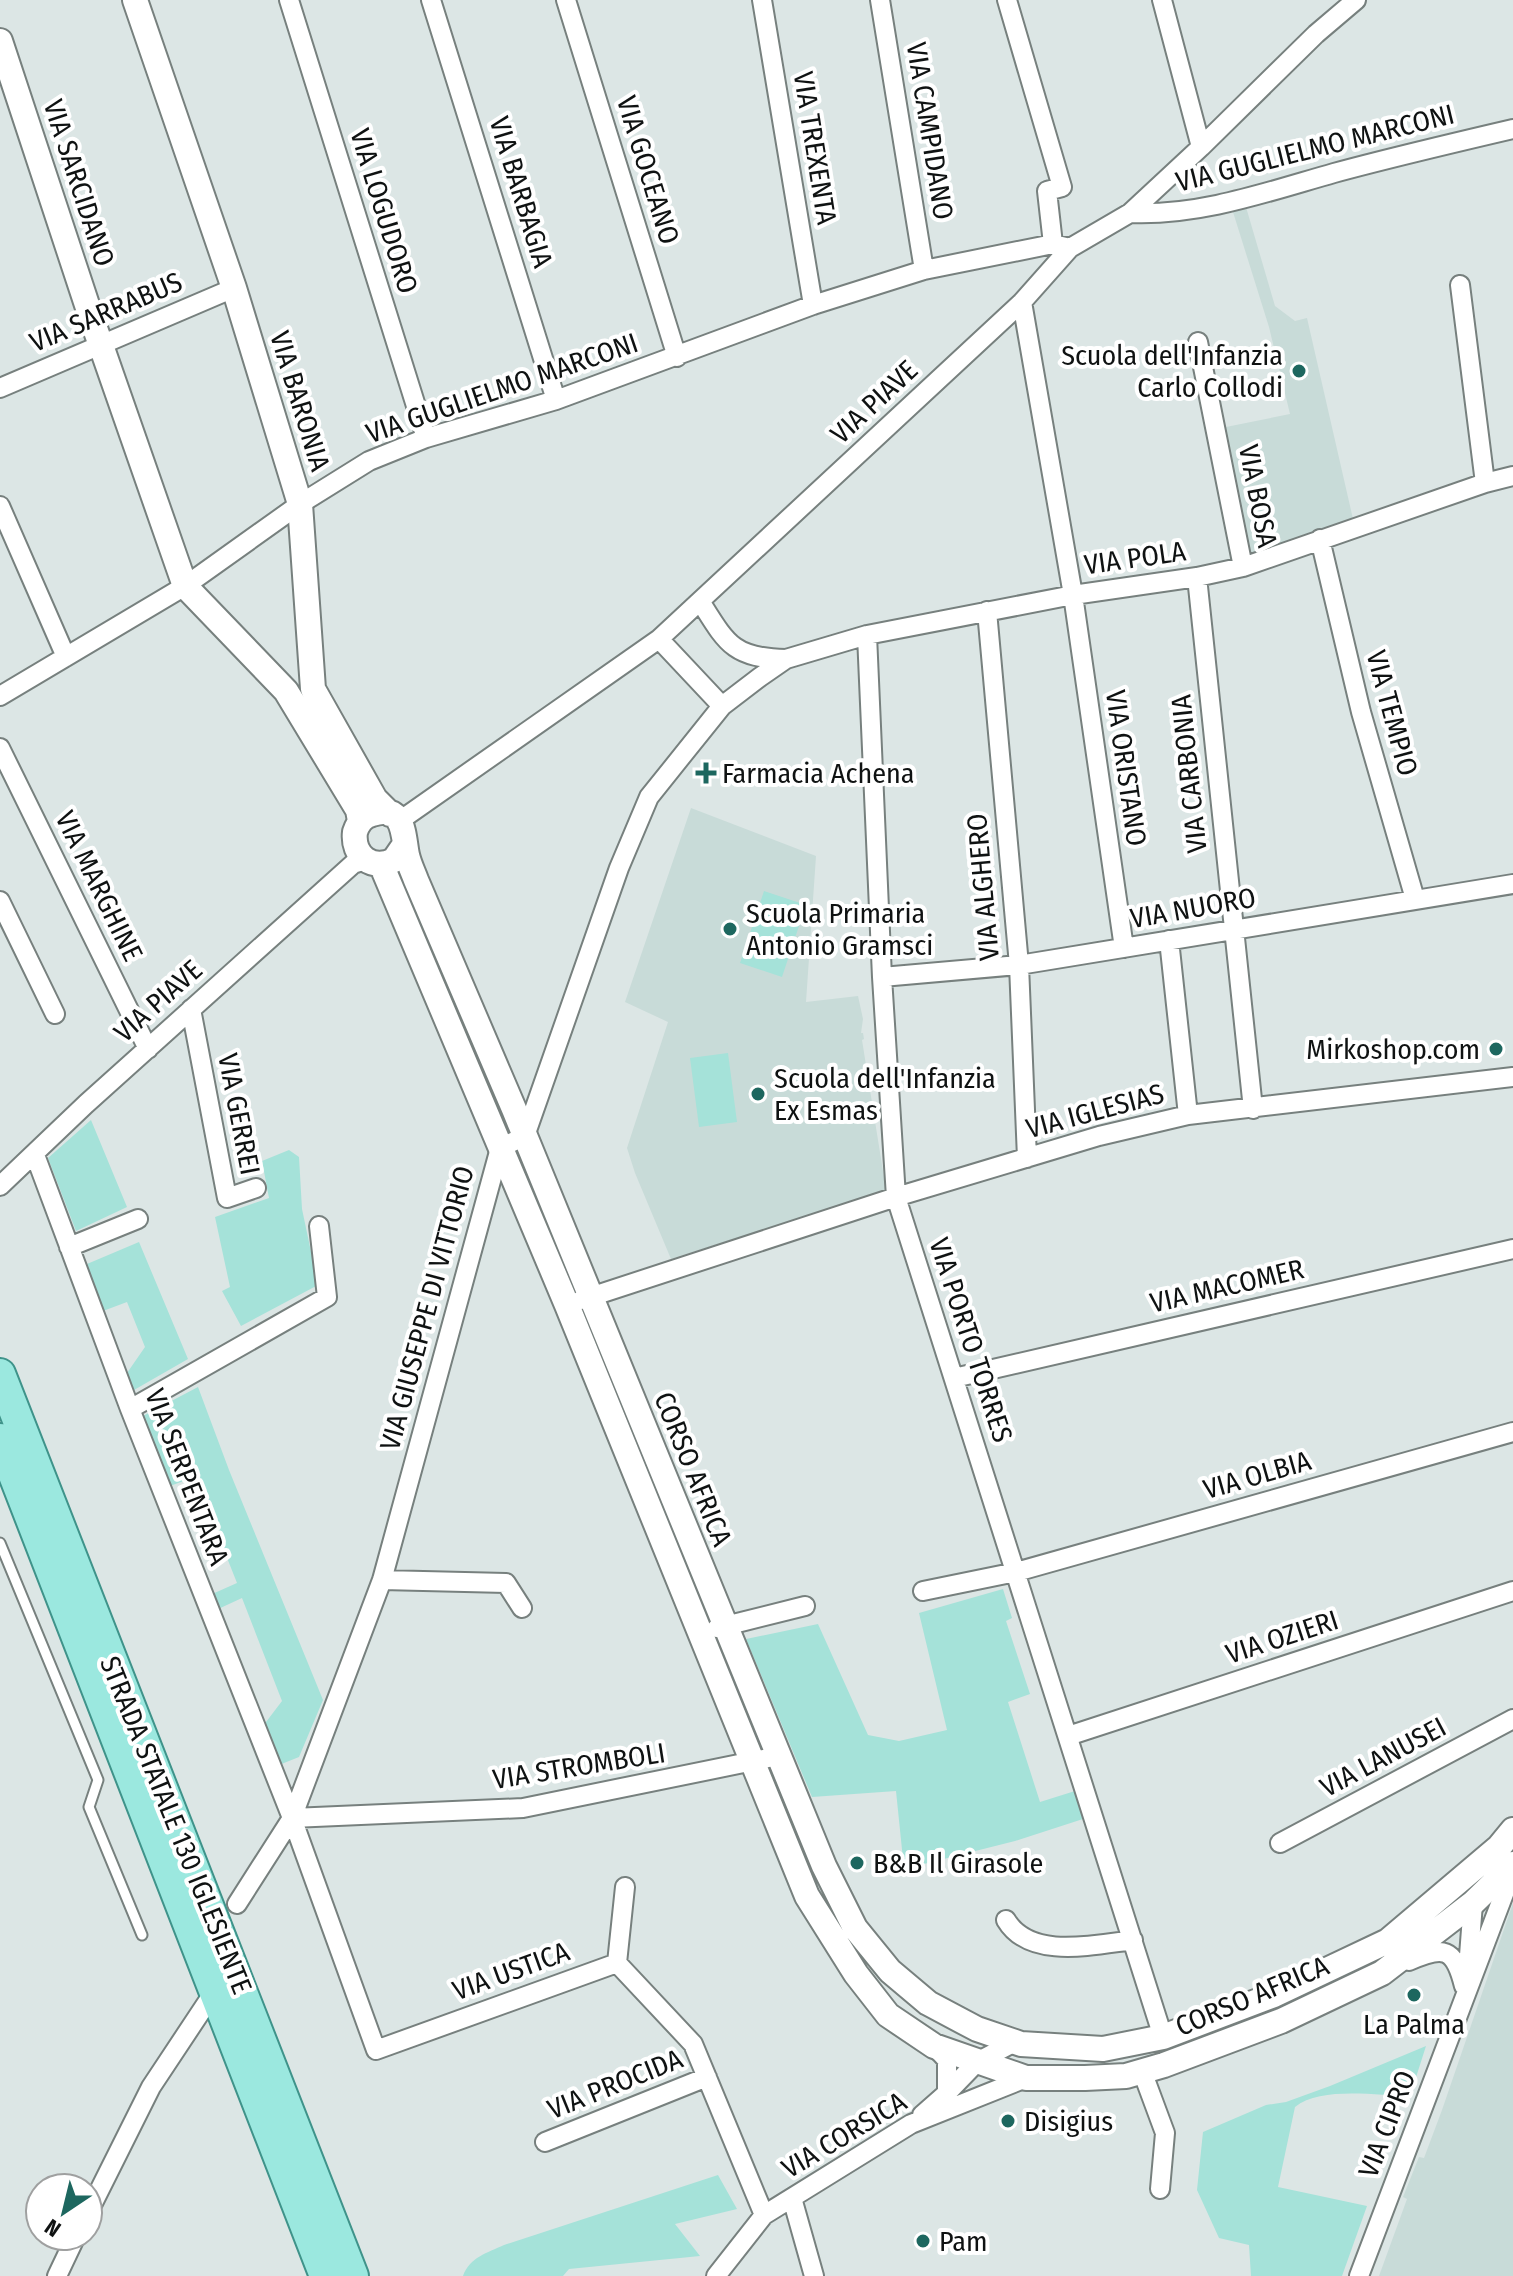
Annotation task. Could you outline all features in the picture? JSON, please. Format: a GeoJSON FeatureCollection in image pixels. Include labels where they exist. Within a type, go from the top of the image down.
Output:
{"type":"FeatureCollection","features":[{"type":"Feature","properties":{"kind":"main road","name":"STRADA STATALE 130 IGLESIENTE"},"geometry":{"type":"LineString","coordinates":[[0,1374],[353,2276]]}},
{"type":"Feature","properties":{"kind":"main road","name":"STRADA STATALE 130 IGLESIENTE"},"geometry":{"type":"LineString","coordinates":[[0,1439],[325,2276]]}},
{"type":"Feature","properties":{"kind":"street","name":"VIA BARONIA"},"geometry":{"type":"LineString","coordinates":[[135,0],[234,288],[300,504],[313,689],[375,799],[400,824]]}},
{"type":"Feature","properties":{"kind":"street","name":"VIA LOGUDORO"},"geometry":{"type":"LineString","coordinates":[[289,0],[426,438]]}},
{"type":"Feature","properties":{"kind":"street","name":"VIA BARBAGIA"},"geometry":{"type":"LineString","coordinates":[[431,0],[556,400]]}},
{"type":"Feature","properties":{"kind":"street","name":"VIA GOCEANO"},"geometry":{"type":"LineString","coordinates":[[566,0],[677,357]]}},
{"type":"Feature","properties":{"kind":"street","name":"VIA TREXENTA"},"geometry":{"type":"LineString","coordinates":[[762,0],[813,305]]}},
{"type":"Feature","properties":{"kind":"street","name":"VIA CAMPIDANO"},"geometry":{"type":"LineString","coordinates":[[880,0],[924,270]]}},
{"type":"Feature","properties":{"kind":"street"},"geometry":{"type":"LineString","coordinates":[[1007,0],[1062,187],[1047,191],[1062,246]]}},
{"type":"Feature","properties":{"kind":"street"},"geometry":{"type":"LineString","coordinates":[[1162,0],[1201,147]]}},
{"type":"Feature","properties":{"kind":"street","name":"VIA PIAVE"},"geometry":{"type":"LineString","coordinates":[[400,824],[659,639],[1022,302],[1062,246],[1130,213],[1316,34],[1356,0]]}},
{"type":"Feature","properties":{"kind":"street","name":"VIA SARCIDANO"},"geometry":{"type":"LineString","coordinates":[[0,41],[185,586]]}},
{"type":"Feature","properties":{"kind":"street","name":"VIA GUGLIELMO MARCONI"},"geometry":{"type":"LineString","coordinates":[[1130,213],[1162,214],[1208,208],[1403,154],[1513,129]]}},
{"type":"Feature","properties":{"kind":"street","name":"VIA GUGLIELMO MARCONI"},"geometry":{"type":"LineString","coordinates":[[0,696],[185,586],[300,504],[369,461],[426,438],[556,400],[813,305],[924,270],[1062,246]]}},
{"type":"Feature","properties":{"kind":"street"},"geometry":{"type":"LineString","coordinates":[[1460,285],[1485,483]]}},
{"type":"Feature","properties":{"kind":"street","name":"VIA SARRABUS"},"geometry":{"type":"LineString","coordinates":[[0,388],[234,288]]}},
{"type":"Feature","properties":{"kind":"street","name":"VIA ORISTANO"},"geometry":{"type":"LineString","coordinates":[[1022,302],[1073,595],[1124,948]]}},
{"type":"Feature","properties":{"kind":"street","name":"VIA BOSA"},"geometry":{"type":"LineString","coordinates":[[1198,342],[1243,567]]}},
{"type":"Feature","properties":{"kind":"street","name":"VIA POLA"},"geometry":{"type":"LineString","coordinates":[[700,601],[725,641],[755,659],[786,659],[867,635],[1073,595],[1243,567],[1513,476]]}},
{"type":"Feature","properties":{"kind":"street"},"geometry":{"type":"LineString","coordinates":[[0,506],[66,657]]}},
{"type":"Feature","properties":{"kind":"street","name":"VIA TEMPIO"},"geometry":{"type":"LineString","coordinates":[[1320,539],[1361,712],[1415,899]]}},
{"type":"Feature","properties":{"kind":"street","name":"VIA CARBONIA"},"geometry":{"type":"LineString","coordinates":[[1197,577],[1253,1109]]}},
{"type":"Feature","properties":{"kind":"street"},"geometry":{"type":"LineString","coordinates":[[185,586],[286,691],[358,810],[360,821],[354,839],[365,859],[399,856],[400,824],[374,813],[360,821]]}},
{"type":"Feature","properties":{"kind":"street","name":"VIA ALGHERO"},"geometry":{"type":"LineString","coordinates":[[987,611],[1019,965],[1027,1158]]}},
{"type":"Feature","properties":{"kind":"street","name":"VIA PORTO TORRES"},"geometry":{"type":"LineString","coordinates":[[867,635],[882,977],[896,1197],[1163,2037]]}},
{"type":"Feature","properties":{"kind":"street"},"geometry":{"type":"LineString","coordinates":[[525,1136],[619,868],[649,797],[722,706],[659,639]]}},
{"type":"Feature","properties":{"kind":"street","name":"VIA POLA"},"geometry":{"type":"LineString","coordinates":[[722,706],[786,659]]}},
{"type":"Feature","properties":{"kind":"street","name":"VIA MARGHINE"},"geometry":{"type":"LineString","coordinates":[[0,748],[148,1049]]}},
{"type":"Feature","properties":{"kind":"street","name":"CORSO AFRICA"},"geometry":{"type":"LineString","coordinates":[[400,824],[407,857],[421,893],[525,1136],[824,1866],[855,1928],[890,1971],[939,2010],[977,2029],[1015,2042],[1103,2049],[1163,2037],[1274,1995],[1388,1941],[1510,1852]]}},
{"type":"Feature","properties":{"kind":"street","name":"VIA PIAVE"},"geometry":{"type":"LineString","coordinates":[[0,1186],[191,1009],[365,859]]}},
{"type":"Feature","properties":{"kind":"street","name":"CORSO AFRICA"},"geometry":{"type":"LineString","coordinates":[[365,859],[500,1148],[567,1305],[807,1896],[856,1974],[888,2015],[934,2046],[1026,2078],[1126,2076],[1281,2021],[1382,1973],[1473,1903],[1510,1852]]}},
{"type":"Feature","properties":{"kind":"street","name":"VIA NUORO"},"geometry":{"type":"LineString","coordinates":[[882,977],[1019,965],[1513,884]]}},
{"type":"Feature","properties":{"kind":"street"},"geometry":{"type":"LineString","coordinates":[[0,901],[55,1014]]}},
{"type":"Feature","properties":{"kind":"street"},"geometry":{"type":"LineString","coordinates":[[1169,940],[1188,1115]]}},
{"type":"Feature","properties":{"kind":"street","name":"VIA GERREI"},"geometry":{"type":"LineString","coordinates":[[191,1009],[227,1198],[256,1188]]}},
{"type":"Feature","properties":{"kind":"street","name":"VIA IGLESIAS"},"geometry":{"type":"LineString","coordinates":[[567,1305],[896,1197],[1099,1136],[1188,1115],[1513,1077]]}},
{"type":"Feature","properties":{"kind":"street","name":"VIA GIUSEPPE DI VITTORIO"},"geometry":{"type":"LineString","coordinates":[[237,1904],[292,1818],[382,1580],[500,1148],[525,1136]]}},
{"type":"Feature","properties":{"kind":"street","name":"VIA SERPENTARA"},"geometry":{"type":"LineString","coordinates":[[35,1155],[130,1409],[292,1818]]}},
{"type":"Feature","properties":{"kind":"street"},"geometry":{"type":"LineString","coordinates":[[69,1247],[138,1219]]}},
{"type":"Feature","properties":{"kind":"street"},"geometry":{"type":"LineString","coordinates":[[130,1409],[327,1297],[319,1226]]}},
{"type":"Feature","properties":{"kind":"street","name":"VIA MACOMER"},"geometry":{"type":"LineString","coordinates":[[954,1378],[1513,1249]]}},
{"type":"Feature","properties":{"kind":"street","name":"VIA OLBIA"},"geometry":{"type":"LineString","coordinates":[[923,1591],[1016,1572],[1513,1432]]}},
{"type":"Feature","properties":{"kind":"street"},"geometry":{"type":"LineString","coordinates":[[382,1580],[506,1583],[522,1608]]}},
{"type":"Feature","properties":{"kind":"street","name":"VIA OZIERI"},"geometry":{"type":"LineString","coordinates":[[1068,1736],[1513,1591]]}},
{"type":"Feature","properties":{"kind":"street"},"geometry":{"type":"LineString","coordinates":[[699,1633],[805,1606]]}},
{"type":"Feature","properties":{"kind":"street","name":"VIA LANUSEI"},"geometry":{"type":"LineString","coordinates":[[1280,1843],[1513,1719]]}},
{"type":"Feature","properties":{"kind":"street","name":"VIA STROMBOLI"},"geometry":{"type":"LineString","coordinates":[[292,1818],[523,1808],[778,1756]]}},
{"type":"Feature","properties":{"kind":"street","name":"VIA USTICA"},"geometry":{"type":"LineString","coordinates":[[292,1818],[376,2050],[617,1963]]}},
{"type":"Feature","properties":{"kind":"street","name":"VIA CIPRO"},"geometry":{"type":"LineString","coordinates":[[1359,2276],[1466,1992],[1510,1852]]}},
{"type":"Feature","properties":{"kind":"street"},"geometry":{"type":"LineString","coordinates":[[625,1887],[617,1963],[693,2044],[764,2215]]}},
{"type":"Feature","properties":{"kind":"street","name":"VIA CIPRO"},"geometry":{"type":"LineString","coordinates":[[1466,1992],[1473,1903]]}},
{"type":"Feature","properties":{"kind":"street"},"geometry":{"type":"LineString","coordinates":[[1006,1920],[1015,1934],[1034,1944],[1078,1947],[1133,1940]]}},
{"type":"Feature","properties":{"kind":"street"},"geometry":{"type":"LineString","coordinates":[[1382,1973],[1433,1950],[1449,1954],[1459,1966],[1466,1992]]}},
{"type":"Feature","properties":{"kind":"street"},"geometry":{"type":"LineString","coordinates":[[104,2181],[151,2087],[214,1992]]}},
{"type":"Feature","properties":{"kind":"street"},"geometry":{"type":"LineString","coordinates":[[911,2124],[977,2062],[1015,2042]]}},
{"type":"Feature","properties":{"kind":"street"},"geometry":{"type":"LineString","coordinates":[[934,2046],[947,2060],[947,2093]]}},
{"type":"Feature","properties":{"kind":"street"},"geometry":{"type":"LineString","coordinates":[[1142,2071],[1165,2133],[1160,2189]]}},
{"type":"Feature","properties":{"kind":"street","name":"VIA PROCIDA"},"geometry":{"type":"LineString","coordinates":[[545,2142],[707,2077]]}},
{"type":"Feature","properties":{"kind":"street","name":"VIA CORSICA"},"geometry":{"type":"LineString","coordinates":[[716,2276],[764,2215],[911,2124],[1026,2078]]}},
{"type":"Feature","properties":{"kind":"street"},"geometry":{"type":"LineString","coordinates":[[792,2198],[814,2276]]}},
{"type":"Feature","properties":{"kind":"street"},"geometry":{"type":"LineString","coordinates":[[57,2276],[68,2252]]}},
{"type":"Feature","properties":{"kind":"lane"},"geometry":{"type":"LineString","coordinates":[[0,1543],[98,1780],[89,1807],[142,1935]]}},
{"type":"Feature","properties":{"kind":"shaded area","name":"Scuola dell'Infanzia Carlo Collodi"},"geometry":{"type":"Polygon","coordinates":[[[1246,207],[1275,306],[1295,321],[1307,318],[1353,519],[1249,554],[1221,428],[1290,414],[1269,327],[1233,212],[1246,207]]]}},
{"type":"Feature","properties":{"kind":"shaded area","name":"Scuola dell'Infanzia Ex Esmas"},"geometry":{"type":"Polygon","coordinates":[[[691,808],[816,856],[806,1002],[858,996],[886,1190],[671,1259],[627,1148],[668,1022],[625,1002],[691,808]]]}},
{"type":"Feature","properties":{"kind":"shaded area"},"geometry":{"type":"Polygon","coordinates":[[[1513,1903],[1513,2276],[1379,2276],[1407,2199],[1403,2197],[1419,2157],[1424,2158],[1442,2110],[1513,1903]]]}},
{"type":"Feature","properties":{"kind":"green space"},"geometry":{"type":"Polygon","coordinates":[[[764,891],[806,905],[782,977],[740,963],[764,891]]]}},
{"type":"Feature","properties":{"kind":"green space"},"geometry":{"type":"Polygon","coordinates":[[[728,1053],[737,1122],[699,1127],[690,1058],[728,1053]]]}},
{"type":"Feature","properties":{"kind":"green space"},"geometry":{"type":"Polygon","coordinates":[[[91,1120],[127,1207],[76,1231],[48,1158],[91,1120]]]}},
{"type":"Feature","properties":{"kind":"green space"},"geometry":{"type":"Polygon","coordinates":[[[289,1150],[299,1157],[302,1209],[318,1285],[241,1326],[222,1291],[230,1287],[215,1217],[269,1198],[262,1161],[289,1150]]]}},
{"type":"Feature","properties":{"kind":"green space"},"geometry":{"type":"Polygon","coordinates":[[[139,1242],[188,1359],[134,1390],[127,1373],[145,1347],[127,1302],[103,1311],[87,1264],[139,1242]]]}},
{"type":"Feature","properties":{"kind":"green space"},"geometry":{"type":"Polygon","coordinates":[[[198,1387],[323,1700],[299,1757],[279,1765],[263,1726],[282,1701],[242,1598],[216,1610],[210,1595],[237,1583],[195,1477],[167,1487],[141,1417],[198,1387]]]}},
{"type":"Feature","properties":{"kind":"green space"},"geometry":{"type":"Polygon","coordinates":[[[1003,1589],[1012,1618],[1006,1621],[1030,1694],[1008,1702],[1040,1802],[1075,1791],[1083,1819],[1015,1841],[904,1869],[896,1791],[812,1797],[746,1639],[818,1624],[868,1735],[899,1741],[947,1730],[919,1613],[1003,1589]]]}},
{"type":"Feature","properties":{"kind":"green space"},"geometry":{"type":"Polygon","coordinates":[[[1426,2046],[1410,2096],[1334,2094],[1306,2100],[1295,2107],[1278,2187],[1367,2206],[1342,2276],[1251,2276],[1249,2245],[1219,2238],[1197,2190],[1203,2132],[1266,2105],[1286,2102],[1330,2086],[1426,2046]]]}},
{"type":"Feature","properties":{"kind":"green space"},"geometry":{"type":"Polygon","coordinates":[[[718,2175],[737,2209],[675,2224],[700,2256],[569,2269],[563,2276],[463,2276],[475,2260],[504,2245],[718,2175]]]}},
{"type":"Feature","properties":{"kind":"place","name":"Scuola dell'Infanzia Carlo Collodi"},"geometry":{"type":"Point","coordinates":[1299,371]}},
{"type":"Feature","properties":{"kind":"place","name":"Farmacia Achena"},"geometry":{"type":"Point","coordinates":[706,773]}},
{"type":"Feature","properties":{"kind":"place","name":"Scuola Primaria Antonio Gramsci"},"geometry":{"type":"Point","coordinates":[730,929]}},
{"type":"Feature","properties":{"kind":"place","name":"Mirkoshop.com"},"geometry":{"type":"Point","coordinates":[1496,1049]}},
{"type":"Feature","properties":{"kind":"place","name":"Scuola dell'Infanzia Ex Esmas"},"geometry":{"type":"Point","coordinates":[758,1094]}},
{"type":"Feature","properties":{"kind":"place","name":"B&B Il Girasole"},"geometry":{"type":"Point","coordinates":[857,1863]}},
{"type":"Feature","properties":{"kind":"place","name":"La Palma"},"geometry":{"type":"Point","coordinates":[1414,1995]}},
{"type":"Feature","properties":{"kind":"place","name":"Disigius"},"geometry":{"type":"Point","coordinates":[1008,2121]}},
{"type":"Feature","properties":{"kind":"place","name":"Pam"},"geometry":{"type":"Point","coordinates":[923,2241]}}]}
